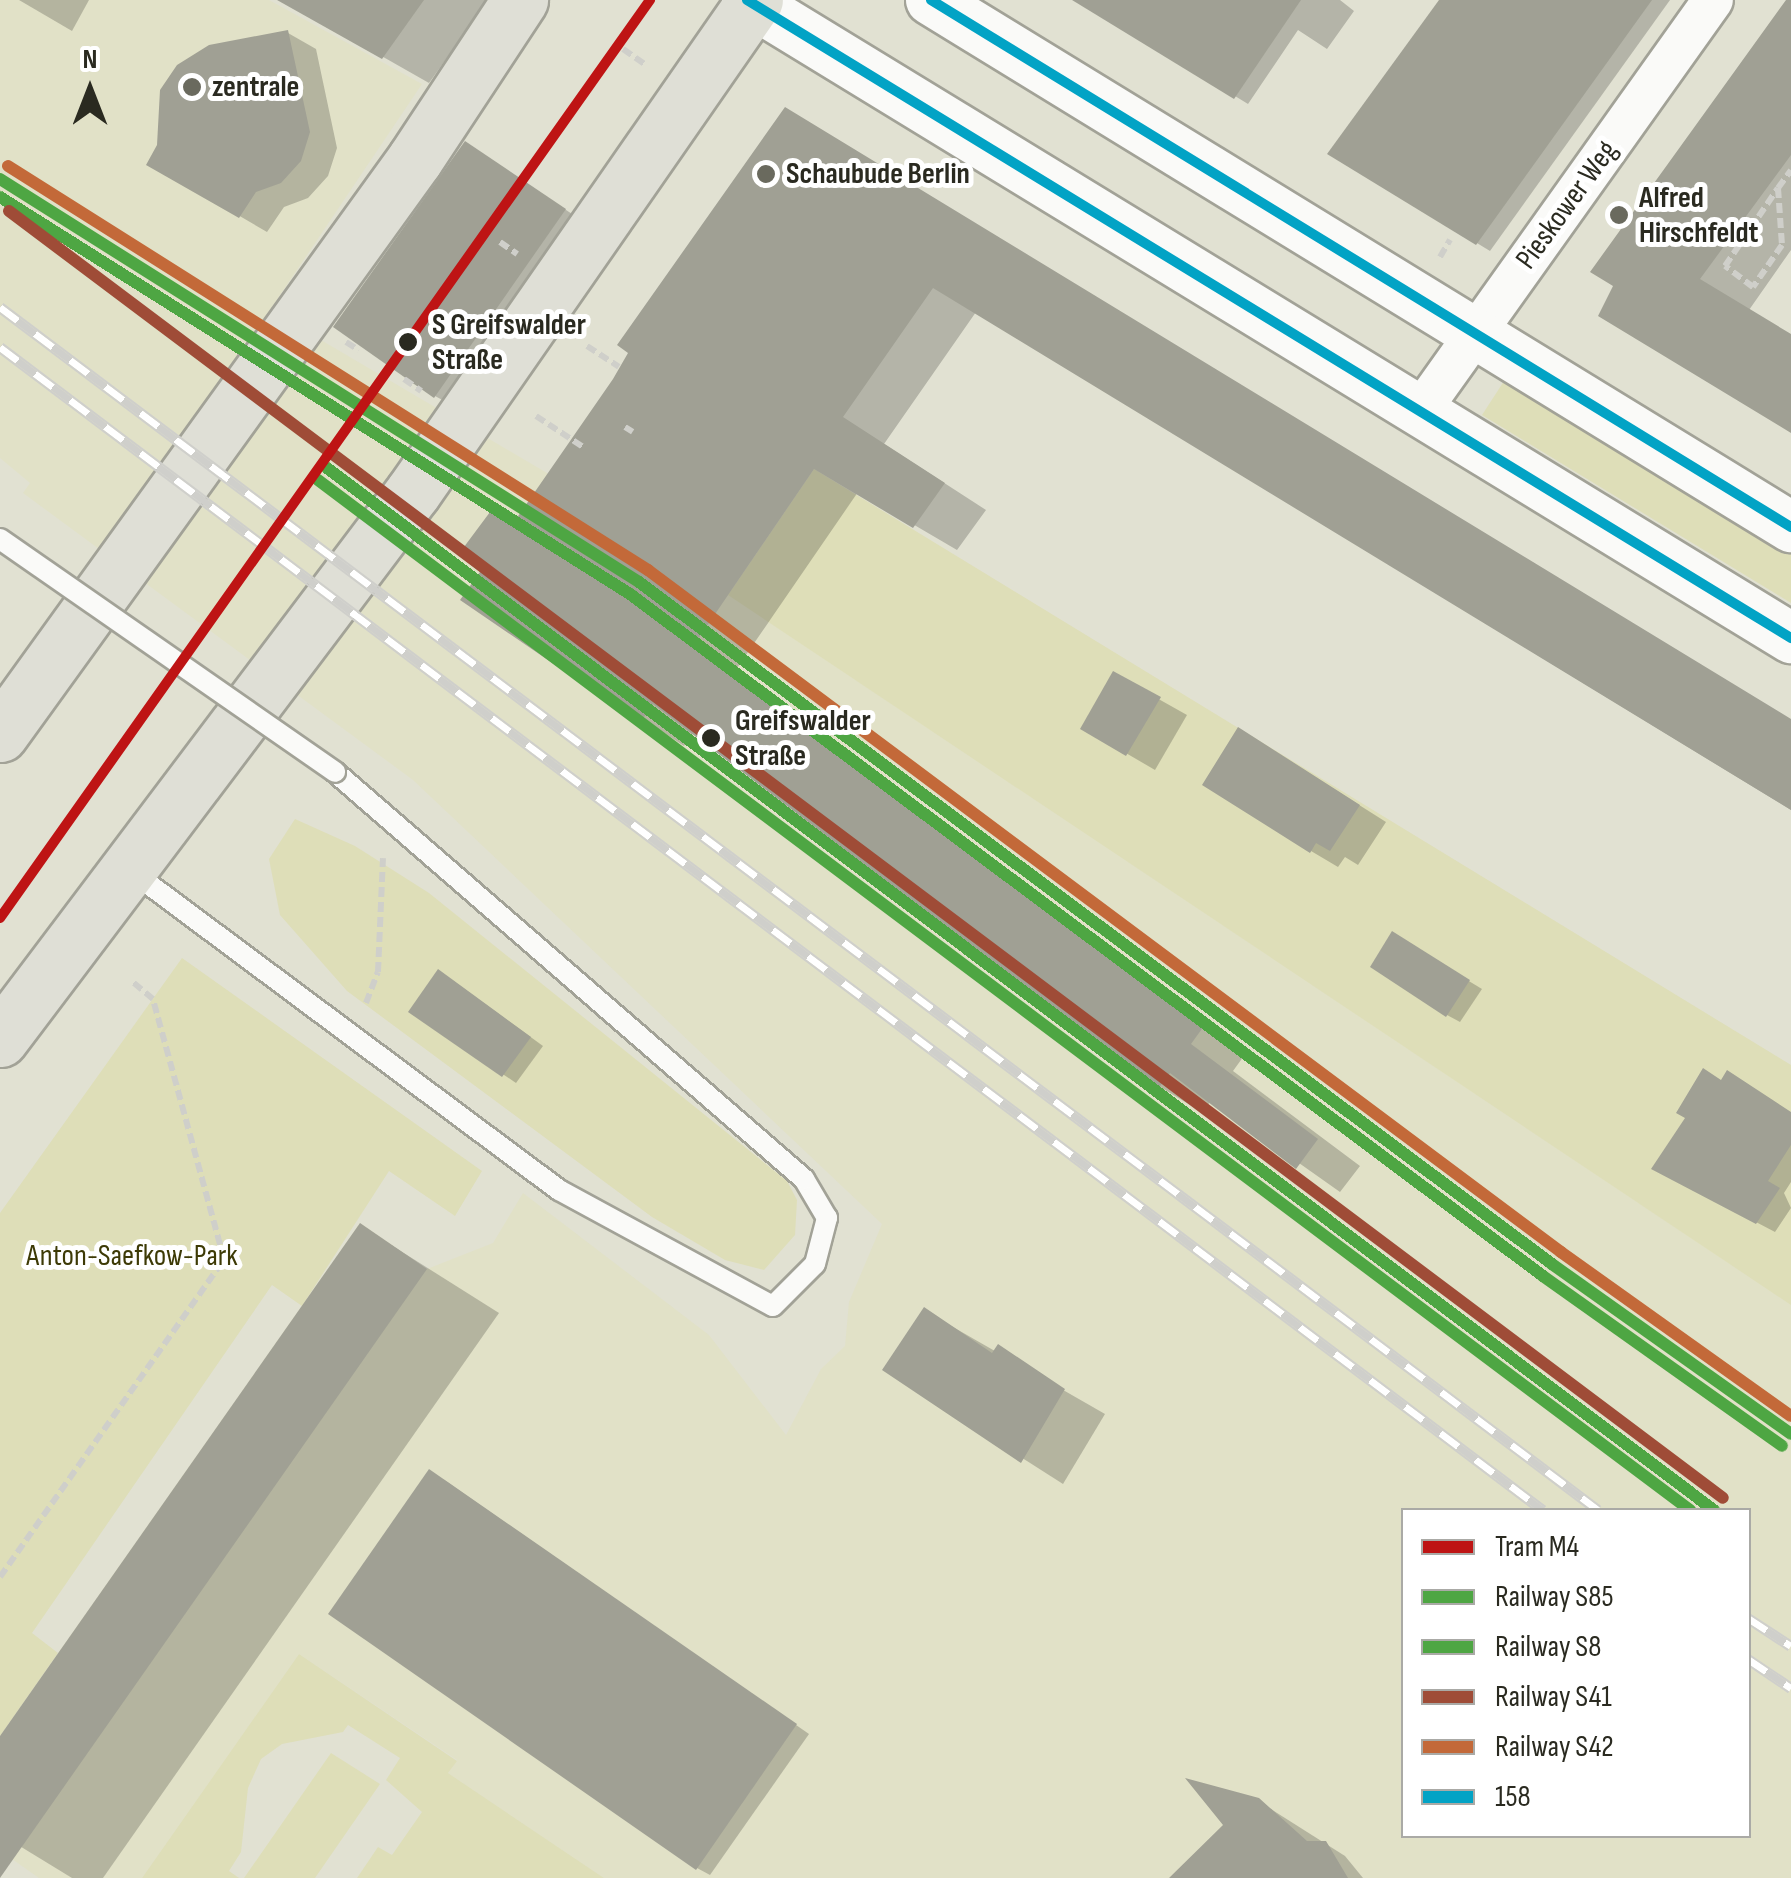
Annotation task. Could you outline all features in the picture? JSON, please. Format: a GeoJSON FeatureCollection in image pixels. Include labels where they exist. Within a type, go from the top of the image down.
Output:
{"type":"FeatureCollection","features":[{"type":"Feature","properties":{"kind":"main road"},"geometry":{"type":"LineString","coordinates":[[0,734],[415,159],[520,0]]}},
{"type":"Feature","properties":{"kind":"main road"},"geometry":{"type":"LineString","coordinates":[[0,1039],[414,492],[751,1]]}},
{"type":"Feature","properties":{"kind":"street"},"geometry":{"type":"LineString","coordinates":[[931,0],[1791,527]]}},
{"type":"Feature","properties":{"kind":"street","name":"Pieskower Weg"},"geometry":{"type":"LineString","coordinates":[[1422,410],[1712,0]]}},
{"type":"Feature","properties":{"kind":"street"},"geometry":{"type":"LineString","coordinates":[[751,1],[1791,638]]}},
{"type":"Feature","properties":{"kind":"lane"},"geometry":{"type":"LineString","coordinates":[[0,539],[335,772],[804,1179],[827,1218],[815,1264],[772,1306],[559,1190],[130,871]]}},
{"type":"Feature","properties":{"kind":"path"},"geometry":{"type":"LineString","coordinates":[[622,48],[651,69]]}},
{"type":"Feature","properties":{"kind":"path"},"geometry":{"type":"LineString","coordinates":[[1778,188],[1782,244],[1753,286],[1724,266],[1778,188],[1791,170]]}},
{"type":"Feature","properties":{"kind":"path"},"geometry":{"type":"LineString","coordinates":[[587,346],[618,367]]}},
{"type":"Feature","properties":{"kind":"path"},"geometry":{"type":"LineString","coordinates":[[536,416],[583,447]]}},
{"type":"Feature","properties":{"kind":"path"},"geometry":{"type":"LineString","coordinates":[[378,972],[382,868]]}},
{"type":"Feature","properties":{"kind":"path"},"geometry":{"type":"LineString","coordinates":[[0,1577],[224,1259],[153,999],[134,982]]}},
{"type":"Feature","properties":{"kind":"shaded area"},"geometry":{"type":"Polygon","coordinates":[[[0,0],[269,0],[422,84],[270,310],[547,473],[1791,1297],[1791,1878],[604,1878],[448,1773],[457,1760],[299,1654],[142,1878],[39,1878],[12,1859],[0,1837],[0,1736],[360,1223],[427,1269],[493,1243],[523,1193],[709,1335],[786,1435],[821,1369],[845,1346],[849,1302],[882,1224],[413,780],[23,493],[30,483],[0,458],[0,0]]]}},
{"type":"Feature","properties":{"kind":"green space"},"geometry":{"type":"Polygon","coordinates":[[[1508,375],[1791,549],[1791,603],[1482,415],[1508,375]]]}},
{"type":"Feature","properties":{"kind":"green space"},"geometry":{"type":"Polygon","coordinates":[[[814,469],[1791,1065],[1791,1305],[728,595],[814,469]]]}},
{"type":"Feature","properties":{"kind":"green space"},"geometry":{"type":"Polygon","coordinates":[[[295,819],[355,846],[429,893],[787,1181],[797,1200],[795,1235],[764,1270],[725,1260],[652,1217],[347,991],[280,915],[269,859],[295,819]]]}},
{"type":"Feature","properties":{"kind":"green space","name":"Anton-Saefkow-Park"},"geometry":{"type":"Polygon","coordinates":[[[182,958],[482,1171],[455,1216],[389,1171],[302,1306],[272,1285],[32,1633],[58,1653],[0,1736],[0,1213],[182,958]]]}},
{"type":"Feature","properties":{"kind":"green space"},"geometry":{"type":"Polygon","coordinates":[[[299,1654],[457,1761],[448,1773],[604,1878],[357,1878],[378,1847],[392,1855],[422,1812],[386,1780],[400,1758],[348,1725],[343,1732],[282,1744],[261,1759],[248,1788],[241,1852],[229,1871],[239,1878],[142,1878],[299,1654]]]}},
{"type":"Feature","properties":{"kind":"green space"},"geometry":{"type":"Polygon","coordinates":[[[331,1753],[380,1784],[315,1878],[244,1878],[331,1753]]]}},
{"type":"Feature","properties":{"kind":"building"},"geometry":{"type":"Polygon","coordinates":[[[277,0],[424,0],[382,59],[277,0]]]}},
{"type":"Feature","properties":{"kind":"building"},"geometry":{"type":"Polygon","coordinates":[[[1072,0],[1301,0],[1234,99],[1072,0]]]}},
{"type":"Feature","properties":{"kind":"building"},"geometry":{"type":"Polygon","coordinates":[[[1439,0],[1652,0],[1476,245],[1327,154],[1439,0]]]}},
{"type":"Feature","properties":{"kind":"building"},"geometry":{"type":"Polygon","coordinates":[[[1786,0],[1791,0],[1791,155],[1700,279],[1791,334],[1791,433],[1598,316],[1613,286],[1590,272],[1786,0]]]}},
{"type":"Feature","properties":{"kind":"building"},"geometry":{"type":"Polygon","coordinates":[[[288,30],[310,132],[301,161],[281,183],[256,192],[239,218],[146,165],[157,145],[160,90],[177,65],[209,45],[288,30]]]}},
{"type":"Feature","properties":{"kind":"building"},"geometry":{"type":"Polygon","coordinates":[[[785,107],[1791,719],[1791,810],[933,288],[843,417],[945,483],[913,528],[814,469],[694,645],[1204,1026],[1191,1044],[1318,1139],[1296,1169],[1170,1073],[1158,1089],[653,704],[640,723],[460,600],[480,572],[458,555],[493,508],[514,522],[613,379],[628,353],[617,345],[785,107]]]}},
{"type":"Feature","properties":{"kind":"building"},"geometry":{"type":"Polygon","coordinates":[[[465,141],[566,209],[434,398],[333,327],[465,141]]]}},
{"type":"Feature","properties":{"kind":"building"},"geometry":{"type":"Polygon","coordinates":[[[1113,671],[1161,697],[1126,756],[1080,729],[1113,671]]]}},
{"type":"Feature","properties":{"kind":"building"},"geometry":{"type":"Polygon","coordinates":[[[1238,727],[1360,805],[1330,851],[1316,843],[1310,853],[1202,785],[1238,727]]]}},
{"type":"Feature","properties":{"kind":"building"},"geometry":{"type":"Polygon","coordinates":[[[1392,931],[1470,980],[1446,1017],[1370,967],[1392,931]]]}},
{"type":"Feature","properties":{"kind":"building"},"geometry":{"type":"Polygon","coordinates":[[[438,969],[531,1037],[502,1077],[408,1012],[438,969]]]}},
{"type":"Feature","properties":{"kind":"building"},"geometry":{"type":"Polygon","coordinates":[[[1703,1068],[1721,1080],[1727,1070],[1791,1112],[1791,1145],[1768,1181],[1780,1188],[1756,1224],[1651,1169],[1685,1118],[1676,1113],[1703,1068]]]}},
{"type":"Feature","properties":{"kind":"building"},"geometry":{"type":"Polygon","coordinates":[[[360,1223],[427,1269],[0,1878],[0,1736],[360,1223]]]}},
{"type":"Feature","properties":{"kind":"building"},"geometry":{"type":"Polygon","coordinates":[[[924,1307],[992,1353],[998,1344],[1065,1389],[1021,1463],[882,1370],[924,1307]]]}},
{"type":"Feature","properties":{"kind":"building"},"geometry":{"type":"Polygon","coordinates":[[[429,1469],[797,1724],[696,1870],[328,1614],[429,1469]]]}},
{"type":"Feature","properties":{"kind":"building"},"geometry":{"type":"Polygon","coordinates":[[[1185,1778],[1259,1798],[1307,1841],[1326,1841],[1348,1878],[1169,1878],[1223,1825],[1185,1778]]]}},
{"type":"Feature","properties":{"kind":"railway"},"geometry":{"type":"LineString","coordinates":[[0,307],[1595,1508]]}},
{"type":"Feature","properties":{"kind":"railway"},"geometry":{"type":"LineString","coordinates":[[0,347],[1540,1508]]}},
{"type":"Feature","properties":{"kind":"railway"},"geometry":{"type":"LineString","coordinates":[[1751,1620],[1791,1646]]}},
{"type":"Feature","properties":{"kind":"railway"},"geometry":{"type":"LineString","coordinates":[[1751,1661],[1791,1688]]}},
{"type":"Feature","properties":{"kind":"tram line","name":"M4"},"geometry":{"type":"LineString","coordinates":[[0,918],[650,0]]}},
{"type":"Feature","properties":{"kind":"rail line","name":"S42"},"geometry":{"type":"LineString","coordinates":[[8,166],[648,570],[1561,1252],[1791,1416]]}},
{"type":"Feature","properties":{"kind":"rail line","name":"S85"},"geometry":{"type":"LineString","coordinates":[[0,179],[639,582],[1552,1264],[1791,1434]]}},
{"type":"Feature","properties":{"kind":"rail line","name":"S8"},"geometry":{"type":"LineString","coordinates":[[0,197],[630,594],[1543,1276],[1782,1446]]}},
{"type":"Feature","properties":{"kind":"rail line","name":"S41"},"geometry":{"type":"LineString","coordinates":[[9,211],[1723,1498]]}},
{"type":"Feature","properties":{"kind":"rail line","name":"S85"},"geometry":{"type":"LineString","coordinates":[[327,468],[1711,1508]]}},
{"type":"Feature","properties":{"kind":"rail line","name":"S8"},"geometry":{"type":"LineString","coordinates":[[318,480],[1687,1508]]}},
{"type":"Feature","properties":{"kind":"transit line","name":"158"},"geometry":{"type":"LineString","coordinates":[[747,0],[1791,638]]}},
{"type":"Feature","properties":{"kind":"transit line","name":"158"},"geometry":{"type":"LineString","coordinates":[[931,0],[1791,527]]}},
{"type":"Feature","properties":{"kind":"place","name":"zentrale"},"geometry":{"type":"Point","coordinates":[192,87]}},
{"type":"Feature","properties":{"kind":"place","name":"Schaubude Berlin"},"geometry":{"type":"Point","coordinates":[766,174]}},
{"type":"Feature","properties":{"kind":"place","name":"Alfred Hirschfeldt"},"geometry":{"type":"Point","coordinates":[1619,215]}},
{"type":"Feature","properties":{"kind":"place","name":"S Greifswalder Straße"},"geometry":{"type":"Point","coordinates":[408,342]}},
{"type":"Feature","properties":{"kind":"place","name":"Greifswalder Straße"},"geometry":{"type":"Point","coordinates":[711,738]}}]}
